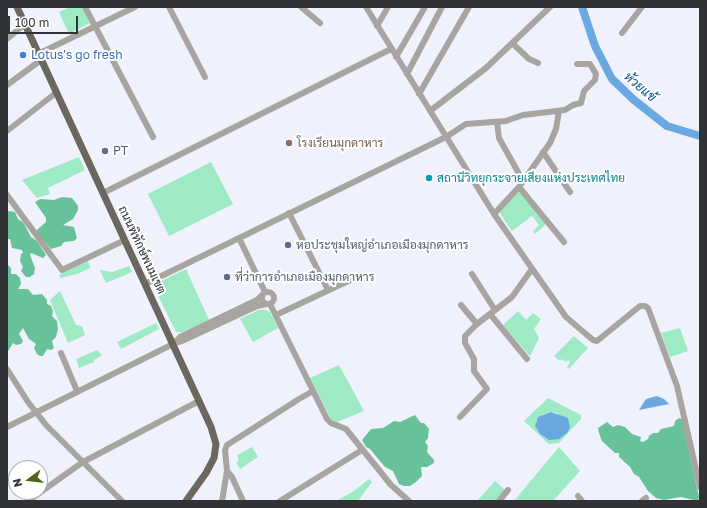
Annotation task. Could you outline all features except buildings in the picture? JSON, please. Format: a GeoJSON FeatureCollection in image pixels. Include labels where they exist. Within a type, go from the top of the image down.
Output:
{"type":"FeatureCollection","features":[{"type":"Feature","properties":{"kind":"main road","name":"ถนนพิทักษ์พนมเขต"},"geometry":{"type":"LineString","coordinates":[[17,7],[214,436],[215,451],[211,465],[186,501]]}},
{"type":"Feature","properties":{"kind":"street"},"geometry":{"type":"LineString","coordinates":[[85,7],[154,137]]}},
{"type":"Feature","properties":{"kind":"street"},"geometry":{"type":"LineString","coordinates":[[7,85],[40,57],[134,7]]}},
{"type":"Feature","properties":{"kind":"street"},"geometry":{"type":"LineString","coordinates":[[169,7],[205,77]]}},
{"type":"Feature","properties":{"kind":"street"},"geometry":{"type":"LineString","coordinates":[[301,7],[320,23]]}},
{"type":"Feature","properties":{"kind":"street"},"geometry":{"type":"LineString","coordinates":[[366,7],[494,214],[566,317],[594,341],[598,341],[640,306],[643,305],[648,308],[677,386],[700,487]]}},
{"type":"Feature","properties":{"kind":"street"},"geometry":{"type":"LineString","coordinates":[[377,26],[388,7]]}},
{"type":"Feature","properties":{"kind":"street"},"geometry":{"type":"LineString","coordinates":[[396,57],[425,7]]}},
{"type":"Feature","properties":{"kind":"street"},"geometry":{"type":"LineString","coordinates":[[407,74],[442,7]]}},
{"type":"Feature","properties":{"kind":"street"},"geometry":{"type":"LineString","coordinates":[[419,94],[469,7]]}},
{"type":"Feature","properties":{"kind":"street"},"geometry":{"type":"LineString","coordinates":[[430,111],[486,68],[550,7]]}},
{"type":"Feature","properties":{"kind":"street"},"geometry":{"type":"LineString","coordinates":[[622,33],[642,7]]}},
{"type":"Feature","properties":{"kind":"street"},"geometry":{"type":"LineString","coordinates":[[7,39],[25,24]]}},
{"type":"Feature","properties":{"kind":"street"},"geometry":{"type":"LineString","coordinates":[[512,43],[529,59],[538,63]]}},
{"type":"Feature","properties":{"kind":"street"},"geometry":{"type":"LineString","coordinates":[[103,193],[391,49]]}},
{"type":"Feature","properties":{"kind":"street"},"geometry":{"type":"LineString","coordinates":[[145,284],[446,137],[466,124],[497,122],[523,115],[558,110],[582,103],[584,91],[596,78],[596,74],[590,64],[577,64]]}},
{"type":"Feature","properties":{"kind":"street"},"geometry":{"type":"LineString","coordinates":[[7,131],[57,92]]}},
{"type":"Feature","properties":{"kind":"street"},"geometry":{"type":"LineString","coordinates":[[494,214],[521,184],[554,135],[559,121],[558,110]]}},
{"type":"Feature","properties":{"kind":"street"},"geometry":{"type":"LineString","coordinates":[[497,122],[499,138],[521,184],[564,242]]}},
{"type":"Feature","properties":{"kind":"street"},"geometry":{"type":"LineString","coordinates":[[543,152],[570,192]]}},
{"type":"Feature","properties":{"kind":"street"},"geometry":{"type":"LineString","coordinates":[[7,195],[62,270],[125,240]]}},
{"type":"Feature","properties":{"kind":"street"},"geometry":{"type":"LineString","coordinates":[[290,214],[328,290]]}},
{"type":"Feature","properties":{"kind":"street"},"geometry":{"type":"LineString","coordinates":[[239,238],[263,294],[262,299],[268,304],[276,315],[327,419],[346,430],[397,491],[409,501]]}},
{"type":"Feature","properties":{"kind":"street"},"geometry":{"type":"LineString","coordinates":[[460,416],[481,397],[487,389],[474,371],[474,358],[465,340],[467,333],[512,297],[532,269]]}},
{"type":"Feature","properties":{"kind":"street"},"geometry":{"type":"LineString","coordinates":[[472,274],[492,312],[527,359]]}},
{"type":"Feature","properties":{"kind":"street"},"geometry":{"type":"LineString","coordinates":[[276,315],[361,275]]}},
{"type":"Feature","properties":{"kind":"street"},"geometry":{"type":"LineString","coordinates":[[7,427],[173,344],[258,306],[268,304],[274,299],[273,295],[271,292],[263,294],[257,300],[180,337],[173,344]]}},
{"type":"Feature","properties":{"kind":"street"},"geometry":{"type":"LineString","coordinates":[[461,304],[477,324]]}},
{"type":"Feature","properties":{"kind":"street"},"geometry":{"type":"LineString","coordinates":[[61,353],[77,391]]}},
{"type":"Feature","properties":{"kind":"street"},"geometry":{"type":"LineString","coordinates":[[7,369],[36,413],[122,501]]}},
{"type":"Feature","properties":{"kind":"street"},"geometry":{"type":"LineString","coordinates":[[222,501],[227,471],[225,450],[228,444],[313,392]]}},
{"type":"Feature","properties":{"kind":"street"},"geometry":{"type":"LineString","coordinates":[[28,501],[83,462],[198,400]]}},
{"type":"Feature","properties":{"kind":"street"},"geometry":{"type":"LineString","coordinates":[[280,501],[362,450]]}},
{"type":"Feature","properties":{"kind":"street"},"geometry":{"type":"LineString","coordinates":[[227,471],[232,477],[243,501]]}},
{"type":"Feature","properties":{"kind":"street"},"geometry":{"type":"LineString","coordinates":[[499,501],[508,490]]}},
{"type":"Feature","properties":{"kind":"green space"},"geometry":{"type":"Polygon","coordinates":[[[70,7],[82,7],[90,23],[69,34],[59,12],[70,7]]]}},
{"type":"Feature","properties":{"kind":"green space"},"geometry":{"type":"Polygon","coordinates":[[[79,157],[85,170],[48,188],[50,194],[37,198],[22,180],[79,157]]]}},
{"type":"Feature","properties":{"kind":"green space"},"geometry":{"type":"Polygon","coordinates":[[[211,162],[233,204],[169,236],[148,194],[211,162]]]}},
{"type":"Feature","properties":{"kind":"green space"},"geometry":{"type":"Polygon","coordinates":[[[518,191],[547,223],[535,234],[533,231],[539,225],[532,216],[512,231],[499,212],[518,191]]]}},
{"type":"Feature","properties":{"kind":"green space"},"geometry":{"type":"Polygon","coordinates":[[[62,197],[72,198],[78,206],[78,210],[73,219],[63,225],[74,227],[77,238],[74,241],[64,242],[61,246],[51,249],[37,233],[37,230],[46,222],[46,218],[35,202],[40,199],[54,200],[62,197]]]}},
{"type":"Feature","properties":{"kind":"green space"},"geometry":{"type":"Polygon","coordinates":[[[7,212],[15,212],[18,219],[23,222],[31,237],[37,241],[46,255],[43,258],[31,253],[30,255],[35,268],[34,274],[30,277],[26,277],[21,271],[23,267],[20,261],[21,254],[23,253],[22,250],[12,248],[10,239],[7,239],[7,212]]]}},
{"type":"Feature","properties":{"kind":"green space"},"geometry":{"type":"Polygon","coordinates":[[[88,261],[90,268],[77,274],[61,278],[59,275],[88,261]]]}},
{"type":"Feature","properties":{"kind":"green space"},"geometry":{"type":"Polygon","coordinates":[[[8,265],[11,268],[11,274],[16,274],[20,278],[21,284],[18,289],[28,289],[33,295],[42,294],[47,300],[47,304],[51,306],[53,311],[52,316],[57,321],[58,329],[56,337],[52,341],[54,348],[51,350],[47,349],[43,356],[37,354],[34,348],[36,344],[29,339],[23,328],[19,334],[23,341],[21,344],[16,345],[13,343],[7,353],[8,265]]]}},
{"type":"Feature","properties":{"kind":"green space"},"geometry":{"type":"Polygon","coordinates":[[[129,266],[132,272],[106,283],[100,270],[112,272],[129,266]]]}},
{"type":"Feature","properties":{"kind":"green space"},"geometry":{"type":"Polygon","coordinates":[[[186,269],[209,320],[182,332],[176,332],[153,285],[186,269]]]}},
{"type":"Feature","properties":{"kind":"green space"},"geometry":{"type":"Polygon","coordinates":[[[60,291],[76,325],[82,326],[85,335],[68,343],[50,300],[60,291]]]}},
{"type":"Feature","properties":{"kind":"green space"},"geometry":{"type":"Polygon","coordinates":[[[259,310],[266,310],[270,312],[278,328],[253,342],[240,319],[259,310]]]}},
{"type":"Feature","properties":{"kind":"green space"},"geometry":{"type":"Polygon","coordinates":[[[518,311],[526,320],[533,313],[541,319],[534,329],[539,338],[530,356],[503,325],[518,311]]]}},
{"type":"Feature","properties":{"kind":"green space"},"geometry":{"type":"Polygon","coordinates":[[[156,323],[159,329],[121,349],[117,342],[156,323]]]}},
{"type":"Feature","properties":{"kind":"green space"},"geometry":{"type":"Polygon","coordinates":[[[680,328],[688,351],[670,357],[661,333],[680,328]]]}},
{"type":"Feature","properties":{"kind":"green space"},"geometry":{"type":"Polygon","coordinates":[[[574,336],[588,348],[569,369],[567,367],[570,362],[568,360],[566,362],[562,359],[560,361],[554,356],[574,336]]]}},
{"type":"Feature","properties":{"kind":"green space"},"geometry":{"type":"Polygon","coordinates":[[[97,350],[102,355],[94,360],[94,362],[79,368],[76,359],[97,350]]]}},
{"type":"Feature","properties":{"kind":"green space"},"geometry":{"type":"Polygon","coordinates":[[[339,365],[364,411],[337,422],[331,419],[310,378],[339,365]]]}},
{"type":"Feature","properties":{"kind":"green space"},"geometry":{"type":"Polygon","coordinates":[[[548,398],[581,415],[581,419],[559,443],[549,444],[524,421],[548,398]],[[551,412],[544,414],[536,421],[537,431],[558,413],[551,412]]]}},
{"type":"Feature","properties":{"kind":"green space"},"geometry":{"type":"Polygon","coordinates":[[[415,415],[421,423],[424,423],[429,429],[428,438],[425,442],[428,446],[427,452],[434,460],[434,463],[427,467],[421,467],[422,476],[410,486],[404,486],[399,484],[393,471],[385,467],[370,449],[366,447],[362,440],[371,429],[383,428],[394,421],[400,422],[415,415]]]}},
{"type":"Feature","properties":{"kind":"green space"},"geometry":{"type":"Polygon","coordinates":[[[679,418],[682,419],[699,497],[698,501],[681,497],[664,500],[656,498],[648,491],[630,467],[619,457],[619,453],[615,453],[602,441],[598,428],[607,422],[613,427],[618,425],[625,427],[632,434],[641,437],[640,441],[643,442],[653,433],[658,433],[661,429],[674,426],[675,421],[679,418]]]}},
{"type":"Feature","properties":{"kind":"green space"},"geometry":{"type":"Polygon","coordinates":[[[252,447],[258,457],[240,469],[236,462],[239,461],[237,455],[252,447]]]}},
{"type":"Feature","properties":{"kind":"green space"},"geometry":{"type":"Polygon","coordinates":[[[559,447],[580,471],[553,501],[514,501],[559,447]]]}},
{"type":"Feature","properties":{"kind":"green space"},"geometry":{"type":"Polygon","coordinates":[[[369,479],[372,482],[358,501],[336,501],[354,491],[369,479]]]}},
{"type":"Feature","properties":{"kind":"green space"},"geometry":{"type":"Polygon","coordinates":[[[495,481],[505,490],[495,501],[477,501],[495,481]]]}},
{"type":"Feature","properties":{"kind":"water"},"geometry":{"type":"Polygon","coordinates":[[[657,396],[664,399],[669,404],[639,410],[646,399],[657,396]]]}},
{"type":"Feature","properties":{"kind":"water"},"geometry":{"type":"Polygon","coordinates":[[[551,412],[568,418],[570,427],[568,432],[559,439],[549,440],[540,434],[535,426],[538,417],[551,412]]]}},
{"type":"Feature","properties":{"kind":"waterway","name":"ห้วยแข้"},"geometry":{"type":"LineString","coordinates":[[582,7],[595,46],[612,79],[634,100],[667,126],[700,136]]}},
{"type":"Feature","properties":{"kind":"place","name":"Lotus's go fresh"},"geometry":{"type":"Point","coordinates":[23,55]}},
{"type":"Feature","properties":{"kind":"place","name":"โรงเรียนมุกดาหาร"},"geometry":{"type":"Point","coordinates":[289,143]}},
{"type":"Feature","properties":{"kind":"place","name":"PT"},"geometry":{"type":"Point","coordinates":[105,151]}},
{"type":"Feature","properties":{"kind":"place","name":"สถานีวิทยุกระจายเสียงแห่งประเทศไทย"},"geometry":{"type":"Point","coordinates":[429,178]}},
{"type":"Feature","properties":{"kind":"place","name":"หอประชุมใหญ่อำเภอเมืองมุกดาหาร"},"geometry":{"type":"Point","coordinates":[288,245]}},
{"type":"Feature","properties":{"kind":"place","name":"ที่ว่าการอำเภอเมืองมุกดาหาร"},"geometry":{"type":"Point","coordinates":[227,277]}}]}
